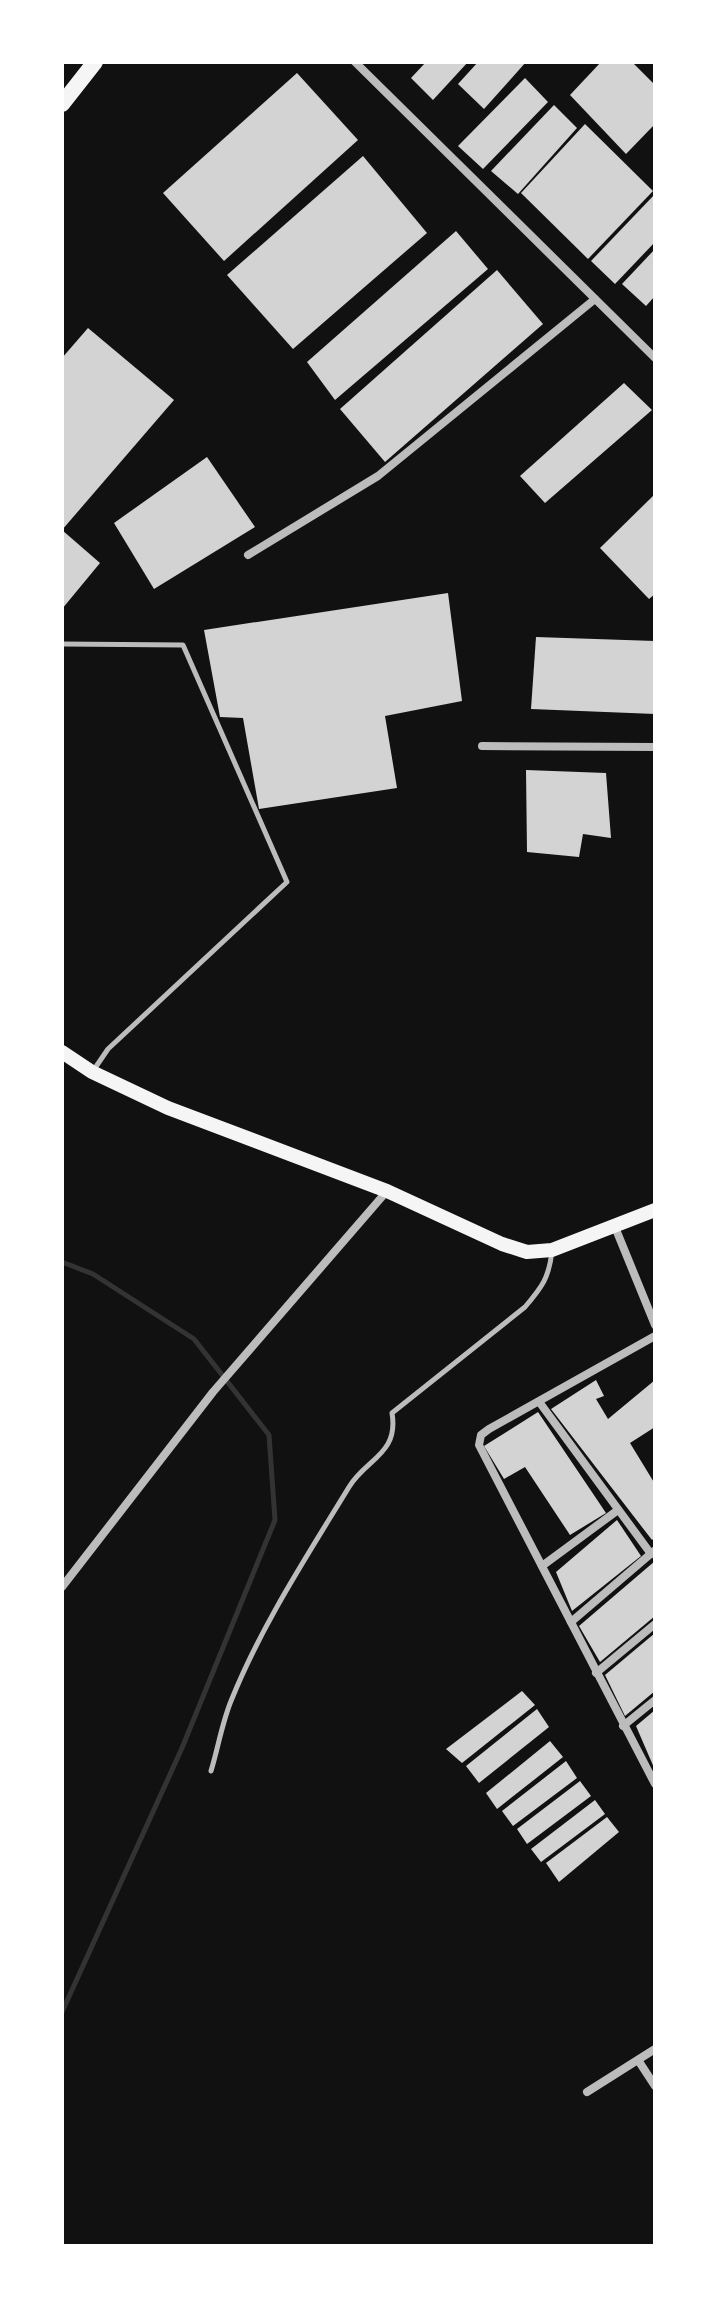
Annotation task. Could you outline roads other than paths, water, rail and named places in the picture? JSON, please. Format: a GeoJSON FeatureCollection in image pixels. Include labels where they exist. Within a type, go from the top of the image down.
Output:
{"type":"FeatureCollection","features":[{"type":"Feature","properties":{"kind":"main road"},"geometry":{"type":"LineString","coordinates":[[62,104],[95,62]]}},
{"type":"Feature","properties":{"kind":"main road"},"geometry":{"type":"LineString","coordinates":[[62,1052],[92,1072],[168,1108],[387,1191],[502,1244],[527,1252],[552,1250],[655,1210]]}},
{"type":"Feature","properties":{"kind":"street"},"geometry":{"type":"LineString","coordinates":[[355,62],[655,358]]}},
{"type":"Feature","properties":{"kind":"street"},"geometry":{"type":"LineString","coordinates":[[248,555],[378,476],[595,299]]}},
{"type":"Feature","properties":{"kind":"street"},"geometry":{"type":"LineString","coordinates":[[482,746],[655,747]]}},
{"type":"Feature","properties":{"kind":"street"},"geometry":{"type":"LineString","coordinates":[[62,1587],[213,1392],[387,1191]]}},
{"type":"Feature","properties":{"kind":"street"},"geometry":{"type":"LineString","coordinates":[[615,1227],[655,1325]]}},
{"type":"Feature","properties":{"kind":"street"},"geometry":{"type":"LineString","coordinates":[[654,1779],[623,1726],[479,1445],[481,1435],[489,1429],[655,1336]]}},
{"type":"Feature","properties":{"kind":"street"},"geometry":{"type":"LineString","coordinates":[[540,1403],[618,1510],[653,1552],[571,1622]]}},
{"type":"Feature","properties":{"kind":"street"},"geometry":{"type":"LineString","coordinates":[[542,1566],[618,1510]]}},
{"type":"Feature","properties":{"kind":"street"},"geometry":{"type":"LineString","coordinates":[[596,1673],[655,1624]]}},
{"type":"Feature","properties":{"kind":"street"},"geometry":{"type":"LineString","coordinates":[[623,1726],[655,1700]]}},
{"type":"Feature","properties":{"kind":"street"},"geometry":{"type":"LineString","coordinates":[[587,2092],[655,2049]]}},
{"type":"Feature","properties":{"kind":"street"},"geometry":{"type":"LineString","coordinates":[[638,2060],[655,2086]]}},
{"type":"Feature","properties":{"kind":"lane"},"geometry":{"type":"LineString","coordinates":[[62,644],[183,645],[287,882],[108,1049],[92,1072]]}},
{"type":"Feature","properties":{"kind":"lane"},"geometry":{"type":"LineString","coordinates":[[211,1771],[230,1702],[261,1639],[354,1479],[374,1464],[392,1437],[392,1413],[525,1307],[549,1273],[552,1250]]}},
{"type":"Feature","properties":{"kind":"waterway"},"geometry":{"type":"LineString","coordinates":[[62,1262],[93,1274],[194,1339],[269,1435],[275,1520],[182,1748],[62,2012]]}}]}
